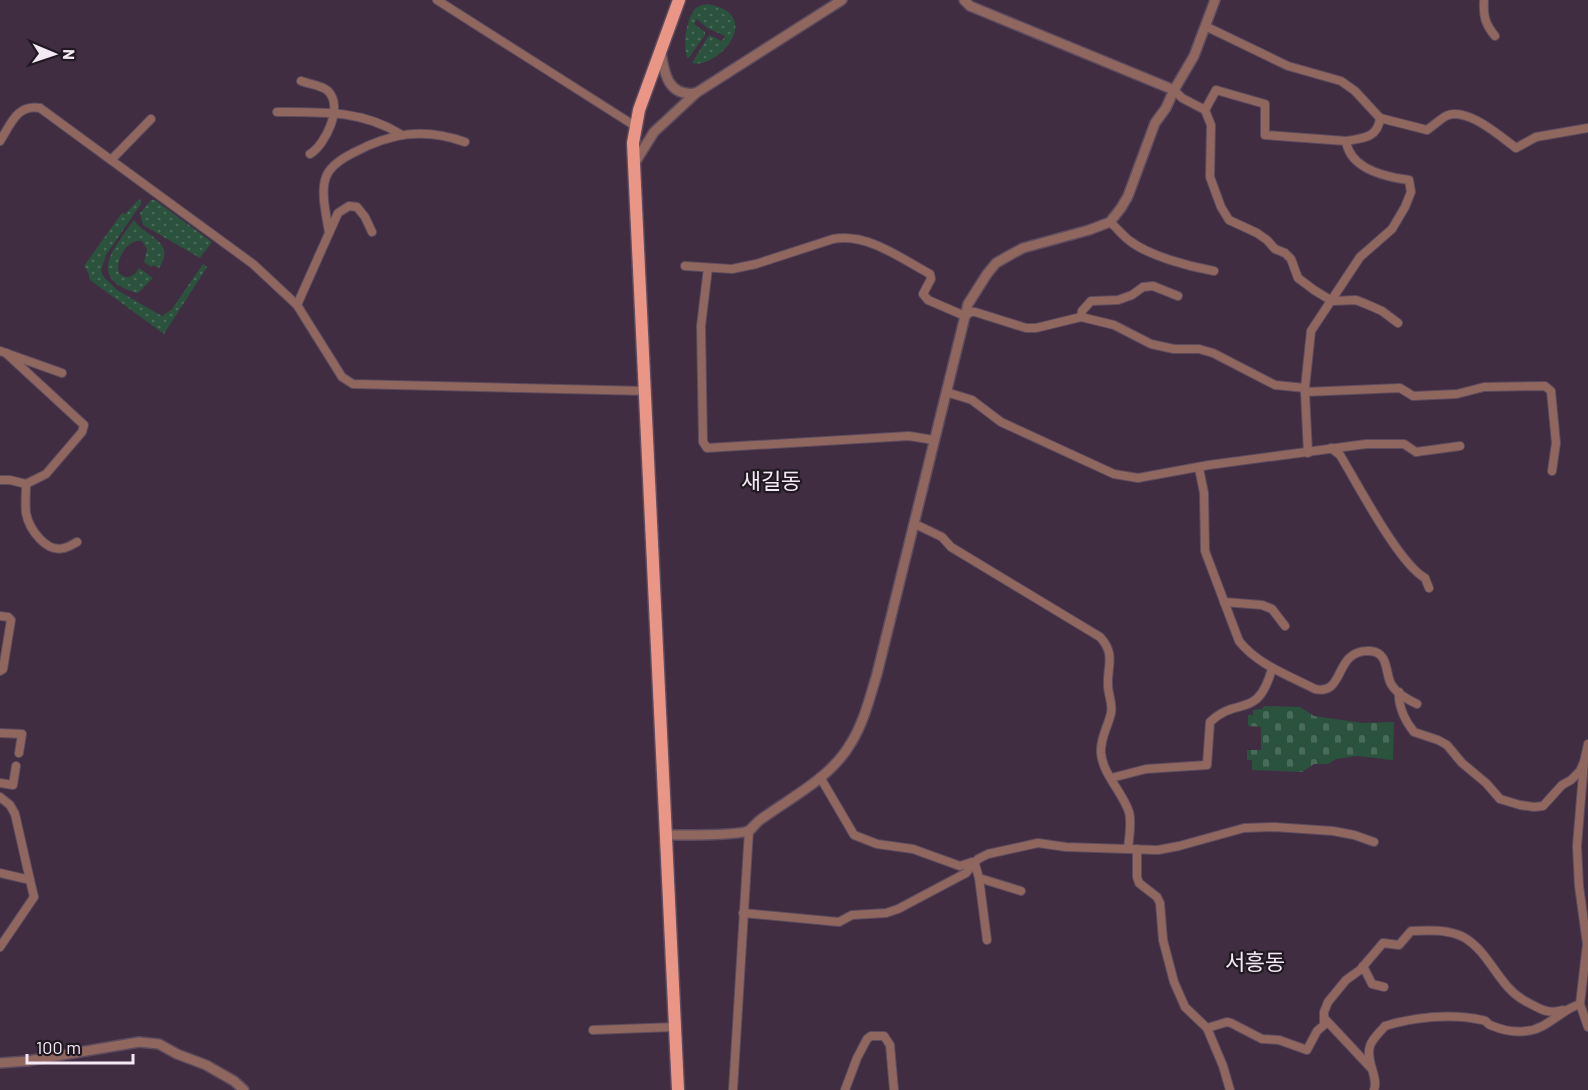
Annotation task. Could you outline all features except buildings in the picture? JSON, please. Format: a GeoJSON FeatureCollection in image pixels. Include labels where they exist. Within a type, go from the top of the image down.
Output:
{"type":"FeatureCollection","features":[{"type":"Feature","properties":{"kind":"main road"},"geometry":{"type":"LineString","coordinates":[[678,1090],[634,165],[635,126],[679,0]]}},
{"type":"Feature","properties":{"kind":"street"},"geometry":{"type":"LineString","coordinates":[[437,0],[635,126]]}},
{"type":"Feature","properties":{"kind":"street"},"geometry":{"type":"LineString","coordinates":[[634,165],[654,132],[696,93],[842,0]]}},
{"type":"Feature","properties":{"kind":"street"},"geometry":{"type":"LineString","coordinates":[[964,0],[970,6],[1174,90],[1182,98],[1205,110],[1211,124],[1210,177],[1221,207],[1229,220],[1257,233],[1268,240],[1275,249],[1285,252],[1291,259],[1298,278],[1332,301],[1356,300],[1382,311],[1398,323]]}},
{"type":"Feature","properties":{"kind":"street"},"geometry":{"type":"LineString","coordinates":[[733,1090],[749,831],[760,819],[800,794],[838,760],[851,744],[866,712],[971,296],[996,263],[1023,248],[1110,222],[1128,196],[1155,123],[1166,108],[1194,56],[1215,0]]}},
{"type":"Feature","properties":{"kind":"street"},"geometry":{"type":"LineString","coordinates":[[1484,0],[1486,26],[1495,36]]}},
{"type":"Feature","properties":{"kind":"street"},"geometry":{"type":"LineString","coordinates":[[1205,26],[1288,66],[1341,81],[1355,91],[1380,118],[1427,130],[1448,115],[1466,115],[1492,130],[1516,148],[1536,137],[1588,128]]}},
{"type":"Feature","properties":{"kind":"street"},"geometry":{"type":"LineString","coordinates":[[661,50],[664,73],[673,86],[679,92],[696,93]]}},
{"type":"Feature","properties":{"kind":"street"},"geometry":{"type":"LineString","coordinates":[[301,81],[325,88],[334,101],[334,112],[319,147],[310,154]]}},
{"type":"Feature","properties":{"kind":"street"},"geometry":{"type":"LineString","coordinates":[[1205,110],[1216,90],[1265,104],[1265,135],[1346,141],[1372,135],[1379,127],[1380,118]]}},
{"type":"Feature","properties":{"kind":"street"},"geometry":{"type":"LineString","coordinates":[[0,141],[17,114],[24,108],[40,108],[253,264],[297,305],[342,377],[352,384],[646,391]]}},
{"type":"Feature","properties":{"kind":"street"},"geometry":{"type":"LineString","coordinates":[[278,112],[334,112],[360,118],[400,134]]}},
{"type":"Feature","properties":{"kind":"street"},"geometry":{"type":"LineString","coordinates":[[111,160],[151,119]]}},
{"type":"Feature","properties":{"kind":"street"},"geometry":{"type":"LineString","coordinates":[[329,233],[324,182],[330,170],[345,157],[369,144],[400,134],[449,136],[465,142]]}},
{"type":"Feature","properties":{"kind":"street"},"geometry":{"type":"LineString","coordinates":[[1308,453],[1305,390],[1311,331],[1360,257],[1392,229],[1411,192],[1409,180],[1390,177],[1370,170],[1353,158],[1347,151],[1346,141]]}},
{"type":"Feature","properties":{"kind":"street"},"geometry":{"type":"LineString","coordinates":[[297,305],[338,213],[349,206],[357,207],[372,231]]}},
{"type":"Feature","properties":{"kind":"street"},"geometry":{"type":"LineString","coordinates":[[1110,222],[1140,247],[1181,264],[1214,271]]}},
{"type":"Feature","properties":{"kind":"street"},"geometry":{"type":"LineString","coordinates":[[685,266],[732,269],[756,264],[833,239],[845,237],[862,239],[878,245],[930,274],[931,279],[923,294],[928,300],[965,316]]}},
{"type":"Feature","properties":{"kind":"street"},"geometry":{"type":"LineString","coordinates":[[708,268],[701,326],[703,442],[707,448],[909,436],[934,440]]}},
{"type":"Feature","properties":{"kind":"street"},"geometry":{"type":"LineString","coordinates":[[1081,317],[1082,311],[1091,301],[1118,300],[1132,295],[1143,287],[1152,286],[1179,296]]}},
{"type":"Feature","properties":{"kind":"street"},"geometry":{"type":"LineString","coordinates":[[965,316],[975,312],[1026,328],[1036,328],[1081,317],[1114,325],[1151,344],[1174,349],[1199,349],[1213,353],[1275,385],[1305,390],[1400,388],[1413,396],[1457,394],[1484,387],[1545,386],[1551,391],[1556,443],[1552,471]]}},
{"type":"Feature","properties":{"kind":"street"},"geometry":{"type":"LineString","coordinates":[[3,352],[62,373]]}},
{"type":"Feature","properties":{"kind":"street"},"geometry":{"type":"LineString","coordinates":[[0,480],[26,484],[46,474],[82,432],[84,425],[3,352]]}},
{"type":"Feature","properties":{"kind":"street"},"geometry":{"type":"LineString","coordinates":[[946,392],[972,400],[1001,422],[1114,474],[1138,478],[1209,465],[1366,444],[1404,444],[1416,452],[1460,446]]}},
{"type":"Feature","properties":{"kind":"street"},"geometry":{"type":"LineString","coordinates":[[1331,448],[1340,455],[1405,560],[1425,578],[1429,588]]}},
{"type":"Feature","properties":{"kind":"street"},"geometry":{"type":"LineString","coordinates":[[1199,468],[1204,494],[1205,551],[1239,641],[1246,650],[1272,669],[1321,691],[1334,686],[1342,665],[1352,656],[1360,652],[1375,652],[1382,656],[1387,664],[1391,684],[1405,698],[1417,704]]}},
{"type":"Feature","properties":{"kind":"street"},"geometry":{"type":"LineString","coordinates":[[26,484],[29,522],[42,541],[56,549],[65,548],[77,542]]}},
{"type":"Feature","properties":{"kind":"street"},"geometry":{"type":"LineString","coordinates":[[915,524],[942,537],[951,547],[1107,644],[1110,667],[1108,685],[1112,706],[1102,739],[1101,754],[1106,770],[1130,813],[1128,849]]}},
{"type":"Feature","properties":{"kind":"street"},"geometry":{"type":"LineString","coordinates":[[1224,602],[1262,605],[1272,609],[1285,626]]}},
{"type":"Feature","properties":{"kind":"street"},"geometry":{"type":"LineString","coordinates":[[0,616],[11,620],[3,669],[0,671]]}},
{"type":"Feature","properties":{"kind":"street"},"geometry":{"type":"LineString","coordinates":[[1111,778],[1146,769],[1207,765],[1210,722],[1216,716],[1256,702],[1268,685],[1272,669]]}},
{"type":"Feature","properties":{"kind":"street"},"geometry":{"type":"LineString","coordinates":[[1399,692],[1402,711],[1414,732],[1447,745],[1461,763],[1486,783],[1500,799],[1520,806],[1543,806],[1580,771],[1584,762]]}},
{"type":"Feature","properties":{"kind":"street"},"geometry":{"type":"LineString","coordinates":[[0,733],[22,734],[19,753]]}},
{"type":"Feature","properties":{"kind":"street"},"geometry":{"type":"LineString","coordinates":[[1588,744],[1584,762],[1577,846],[1579,886],[1587,944],[1580,1004],[1588,1027]]}},
{"type":"Feature","properties":{"kind":"street"},"geometry":{"type":"LineString","coordinates":[[0,783],[13,784],[16,766]]}},
{"type":"Feature","properties":{"kind":"street"},"geometry":{"type":"LineString","coordinates":[[820,777],[854,835],[877,844],[913,849],[960,866],[972,862],[975,864]]}},
{"type":"Feature","properties":{"kind":"street"},"geometry":{"type":"LineString","coordinates":[[0,797],[10,805],[15,814],[33,897],[0,947]]}},
{"type":"Feature","properties":{"kind":"street"},"geometry":{"type":"LineString","coordinates":[[743,913],[838,922],[852,915],[886,913],[956,879],[987,854],[1038,843],[1066,847],[1167,849],[1244,828],[1334,831],[1354,834],[1374,842]]}},
{"type":"Feature","properties":{"kind":"street"},"geometry":{"type":"LineString","coordinates":[[667,835],[749,831]]}},
{"type":"Feature","properties":{"kind":"street"},"geometry":{"type":"LineString","coordinates":[[1137,849],[1139,883],[1157,897],[1160,903],[1163,940],[1174,982],[1185,1007],[1207,1028],[1230,1090]]}},
{"type":"Feature","properties":{"kind":"street"},"geometry":{"type":"LineString","coordinates":[[975,864],[987,940]]}},
{"type":"Feature","properties":{"kind":"street"},"geometry":{"type":"LineString","coordinates":[[0,873],[30,880]]}},
{"type":"Feature","properties":{"kind":"street"},"geometry":{"type":"LineString","coordinates":[[979,878],[1021,891]]}},
{"type":"Feature","properties":{"kind":"street"},"geometry":{"type":"LineString","coordinates":[[1207,1028],[1227,1022],[1262,1039],[1279,1040],[1307,1050],[1317,1031],[1324,1025],[1324,1012],[1328,1002],[1346,980],[1363,966],[1383,943],[1399,945],[1411,931],[1428,930],[1462,936],[1480,950],[1500,979],[1519,999],[1544,1011],[1565,1010]]}},
{"type":"Feature","properties":{"kind":"street"},"geometry":{"type":"LineString","coordinates":[[1363,966],[1372,984],[1376,987],[1384,987]]}},
{"type":"Feature","properties":{"kind":"street"},"geometry":{"type":"LineString","coordinates":[[1374,1090],[1375,1079],[1371,1067],[1370,1045],[1385,1026],[1420,1017],[1484,1020],[1513,1032],[1535,1029],[1553,1020],[1565,1010],[1580,1004]]}},
{"type":"Feature","properties":{"kind":"street"},"geometry":{"type":"LineString","coordinates":[[1325,1019],[1371,1067]]}},
{"type":"Feature","properties":{"kind":"street"},"geometry":{"type":"LineString","coordinates":[[593,1030],[675,1027]]}},
{"type":"Feature","properties":{"kind":"street"},"geometry":{"type":"LineString","coordinates":[[845,1090],[867,1039],[879,1034],[884,1036],[890,1045],[894,1090]]}},
{"type":"Feature","properties":{"kind":"street"},"geometry":{"type":"LineString","coordinates":[[0,1063],[27,1061],[139,1042],[159,1044],[206,1065],[234,1081],[244,1090]]}},
{"type":"Feature","properties":{"kind":"green space"},"geometry":{"type":"Polygon","coordinates":[[[707,4],[725,10],[733,18],[735,29],[724,50],[702,63],[692,63],[709,35],[722,41],[725,36],[707,28],[697,19],[694,24],[705,32],[705,35],[688,59],[685,42],[691,15],[695,9],[707,4]]]}},
{"type":"Feature","properties":{"kind":"green space"},"geometry":{"type":"Polygon","coordinates":[[[140,198],[141,204],[106,255],[101,270],[103,276],[117,290],[162,316],[172,309],[203,264],[207,267],[164,334],[90,280],[84,266],[122,213],[125,214],[140,198]]]}},
{"type":"Feature","properties":{"kind":"green space"},"geometry":{"type":"Polygon","coordinates":[[[151,200],[155,200],[212,242],[200,258],[143,225],[140,213],[151,200]]]}},
{"type":"Feature","properties":{"kind":"green space"},"geometry":{"type":"Polygon","coordinates":[[[134,220],[158,241],[164,252],[164,259],[159,268],[153,265],[151,267],[144,262],[147,249],[142,241],[132,243],[123,251],[119,262],[119,273],[125,277],[130,276],[139,268],[153,278],[138,293],[112,280],[108,271],[113,252],[134,220]]]}},
{"type":"Feature","properties":{"kind":"green space"},"geometry":{"type":"Polygon","coordinates":[[[1264,706],[1300,707],[1314,716],[1363,723],[1394,722],[1393,760],[1357,756],[1336,759],[1328,764],[1314,764],[1302,772],[1252,770],[1252,760],[1247,760],[1247,750],[1261,750],[1261,727],[1248,726],[1248,715],[1253,715],[1253,710],[1262,709],[1264,706]]]}},
{"type":"Feature","properties":{"kind":"district","name":"새길동"},"geometry":{"type":"Point","coordinates":[771,481]}},
{"type":"Feature","properties":{"kind":"district","name":"서흥동"},"geometry":{"type":"Point","coordinates":[1255,962]}}]}
